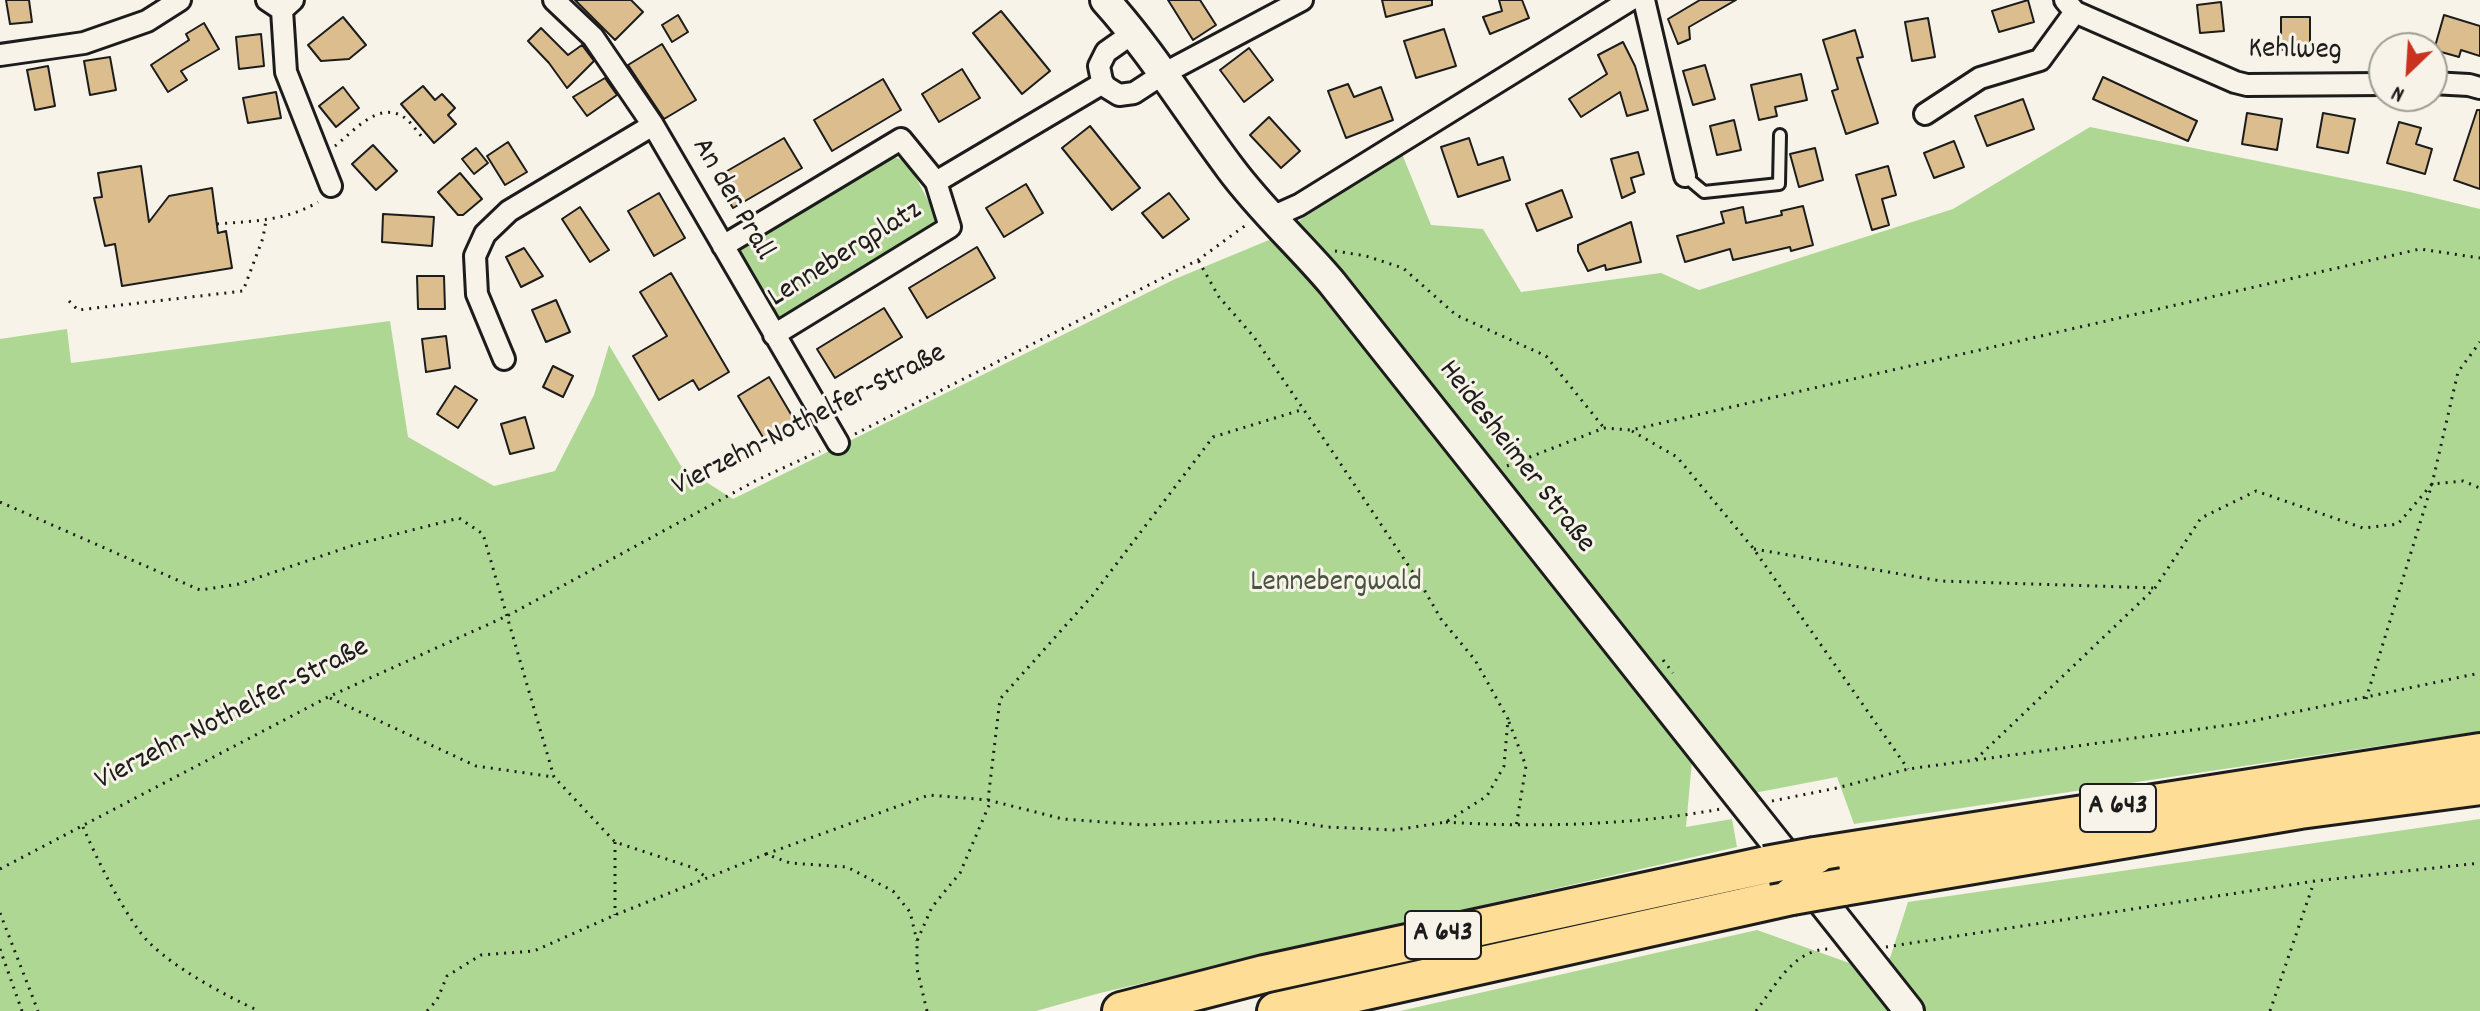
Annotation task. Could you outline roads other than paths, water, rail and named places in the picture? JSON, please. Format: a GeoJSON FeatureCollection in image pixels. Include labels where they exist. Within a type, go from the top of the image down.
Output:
{"type":"FeatureCollection","features":[{"type":"Feature","properties":{"kind":"highway","name":"A 643"},"geometry":{"type":"LineString","coordinates":[[1121,1011],[1264,974],[1766,865],[2480,752]]}},
{"type":"Feature","properties":{"kind":"highway","name":"A 643"},"geometry":{"type":"LineString","coordinates":[[1276,1011],[1792,896],[2300,810],[2480,786]]}},
{"type":"Feature","properties":{"kind":"main road"},"geometry":{"type":"LineString","coordinates":[[1105,0],[1163,74]]}},
{"type":"Feature","properties":{"kind":"main road","name":"Heidesheimer Straße"},"geometry":{"type":"LineString","coordinates":[[1163,74],[1230,168],[1317,265],[1909,1011]]}},
{"type":"Feature","properties":{"kind":"street"},"geometry":{"type":"LineString","coordinates":[[0,55],[84,43],[147,21],[180,0]]}},
{"type":"Feature","properties":{"kind":"street","name":"An der Prall"},"geometry":{"type":"LineString","coordinates":[[554,0],[593,37],[653,125],[838,443]]}},
{"type":"Feature","properties":{"kind":"street"},"geometry":{"type":"LineString","coordinates":[[1133,33],[1102,58],[1099,74],[1112,92],[1127,95],[1137,91],[1302,0]]}},
{"type":"Feature","properties":{"kind":"street"},"geometry":{"type":"LineString","coordinates":[[1272,217],[1299,205],[1630,0]]}},
{"type":"Feature","properties":{"kind":"street"},"geometry":{"type":"LineString","coordinates":[[1644,0],[1685,176]]}},
{"type":"Feature","properties":{"kind":"street"},"geometry":{"type":"LineString","coordinates":[[281,3],[286,72],[331,186]]}},
{"type":"Feature","properties":{"kind":"street","name":"Kehlweg"},"geometry":{"type":"LineString","coordinates":[[1925,114],[1980,78],[2040,60],[2070,6],[2235,82],[2247,85],[2368,84]]}},
{"type":"Feature","properties":{"kind":"street","name":"Lennebergplatz"},"geometry":{"type":"LineString","coordinates":[[936,182],[1103,83]]}},
{"type":"Feature","properties":{"kind":"street"},"geometry":{"type":"LineString","coordinates":[[2448,84],[2480,88]]}},
{"type":"Feature","properties":{"kind":"street"},"geometry":{"type":"LineString","coordinates":[[504,359],[477,294],[475,256],[485,234],[509,211],[653,125]]}},
{"type":"Feature","properties":{"kind":"street","name":"Lennebergplatz"},"geometry":{"type":"LineString","coordinates":[[723,246],[901,139],[936,182],[950,227],[774,335]]}},
{"type":"Feature","properties":{"kind":"lane"},"geometry":{"type":"LineString","coordinates":[[1685,176],[1704,192],[1779,184],[1780,135]]}},
{"type":"Feature","properties":{"kind":"park label","name":"Lennebergwald"},"geometry":{"type":"Point","coordinates":[1336,585]}}]}
